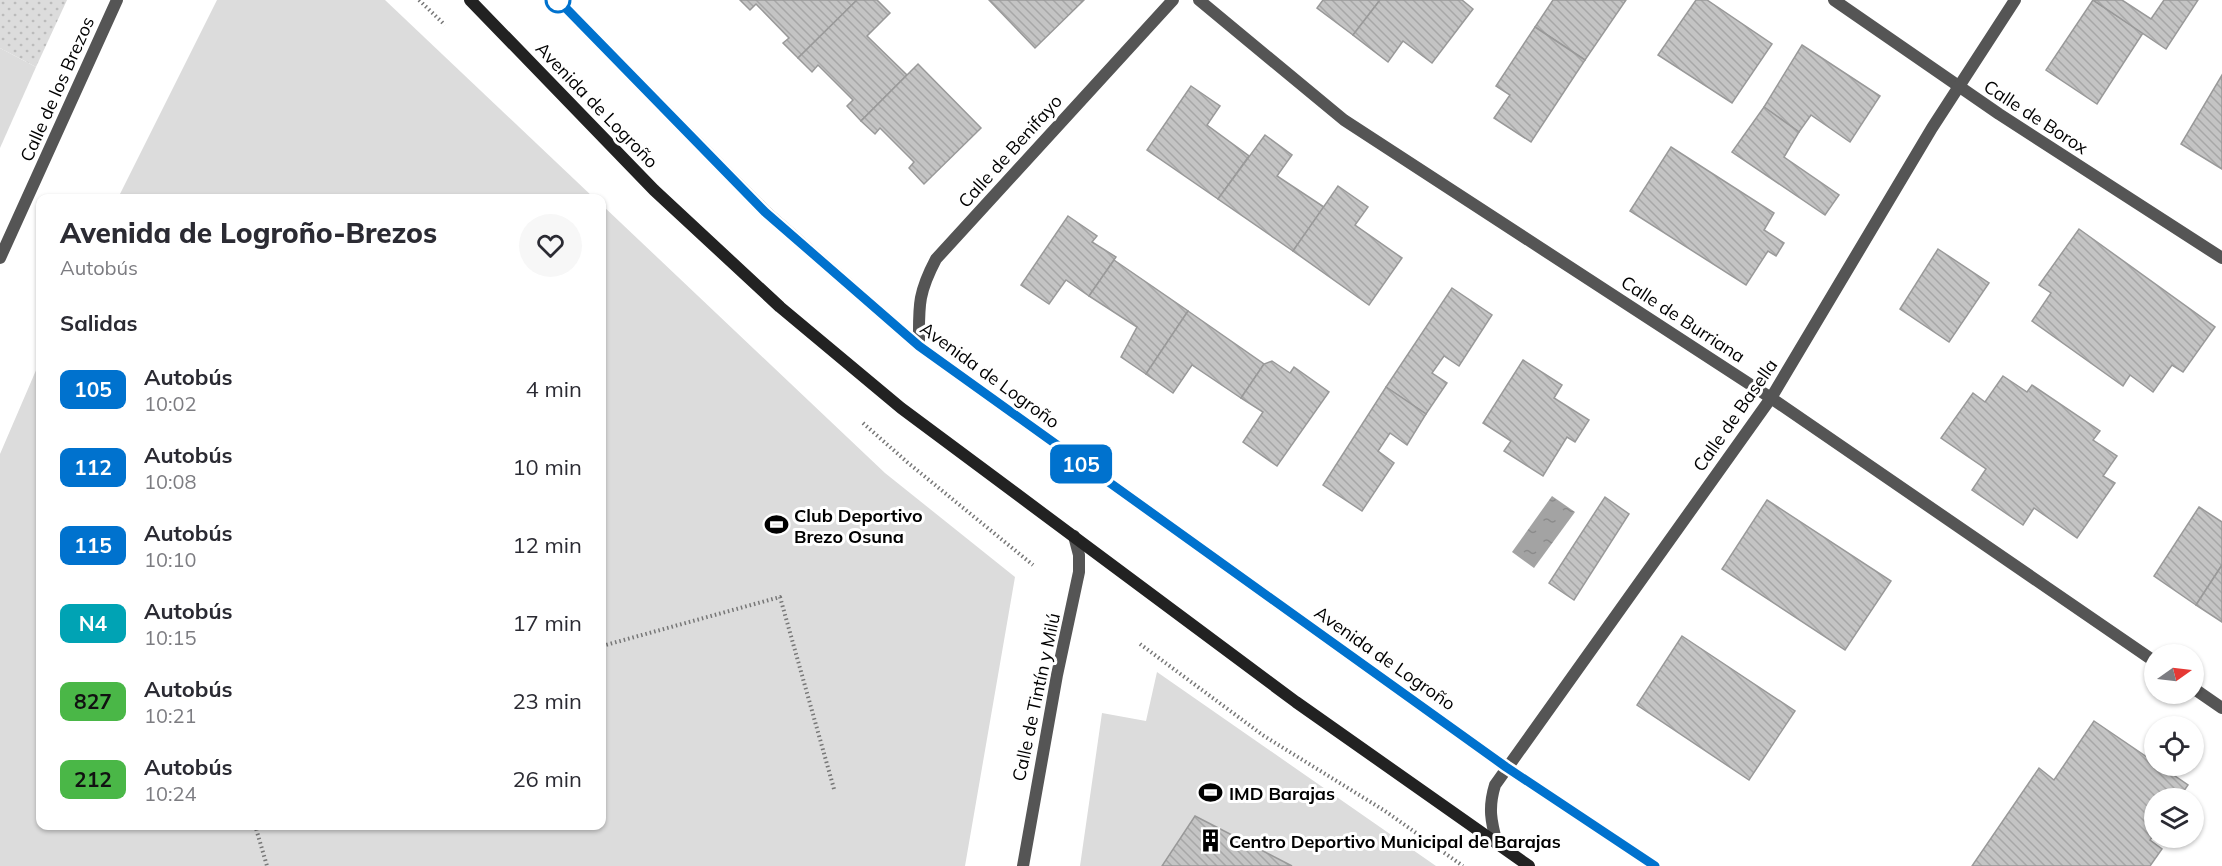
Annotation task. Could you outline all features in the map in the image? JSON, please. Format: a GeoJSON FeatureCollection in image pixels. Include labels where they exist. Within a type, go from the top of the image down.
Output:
{"type":"FeatureCollection","features":[{"type":"Feature","properties":{"kind":"main road","name":"Avenida de Logroño"},"geometry":{"type":"LineString","coordinates":[[470,0],[654,190],[780,307],[901,408],[1296,702],[1528,866]]}},
{"type":"Feature","properties":{"kind":"main road","name":"Avenida de Logroño"},"geometry":{"type":"LineString","coordinates":[[558,0],[765,212],[919,346],[1506,767],[1655,866]]}},
{"type":"Feature","properties":{"kind":"street","name":"Calle de los Brezos"},"geometry":{"type":"LineString","coordinates":[[0,258],[117,0]]}},
{"type":"Feature","properties":{"kind":"street","name":"Calle de Benifayo"},"geometry":{"type":"LineString","coordinates":[[919,346],[919,303],[924,282],[936,259],[1173,0]]}},
{"type":"Feature","properties":{"kind":"street","name":"Calle de Burriana"},"geometry":{"type":"LineString","coordinates":[[1199,0],[1344,120],[1771,398],[2144,654]]}},
{"type":"Feature","properties":{"kind":"street","name":"Calle de Borox"},"geometry":{"type":"LineString","coordinates":[[1834,0],[1998,114],[2222,258]]}},
{"type":"Feature","properties":{"kind":"street","name":"Calle de Basella"},"geometry":{"type":"LineString","coordinates":[[1497,844],[1490,820],[1491,800],[1495,785],[1506,767],[1771,398],[1959,87],[2015,0]]}},
{"type":"Feature","properties":{"kind":"street","name":"Calle de Tintín y Milú"},"geometry":{"type":"LineString","coordinates":[[1023,866],[1057,675],[1079,572],[1079,555],[1074,536]]}},
{"type":"Feature","properties":{"kind":"street"},"geometry":{"type":"LineString","coordinates":[[2204,696],[2222,708]]}},
{"type":"Feature","properties":{"kind":"path"},"geometry":{"type":"LineString","coordinates":[[606,645],[780,597],[834,789]]}},
{"type":"Feature","properties":{"kind":"path"},"geometry":{"type":"LineString","coordinates":[[1140,644],[1264,736],[1385,812],[1463,866]]}},
{"type":"Feature","properties":{"kind":"path"},"geometry":{"type":"LineString","coordinates":[[256,830],[267,866]]}},
{"type":"Feature","properties":{"kind":"shaded area"},"geometry":{"type":"Polygon","coordinates":[[[0,0],[67,0],[36,67],[0,48],[0,0]]]}},
{"type":"Feature","properties":{"kind":"shaded area"},"geometry":{"type":"Polygon","coordinates":[[[217,0],[385,0],[590,194],[120,194],[217,0]]]}},
{"type":"Feature","properties":{"kind":"shaded area"},"geometry":{"type":"Polygon","coordinates":[[[0,48],[36,67],[0,148],[0,48]]]}},
{"type":"Feature","properties":{"kind":"shaded area","name":"Club Deportivo Brezo Osuna"},"geometry":{"type":"Polygon","coordinates":[[[606,209],[885,473],[1015,577],[965,866],[0,866],[0,454],[36,370],[36,830],[606,830],[606,209]]]}},
{"type":"Feature","properties":{"kind":"shaded area","name":"IMD Barajas"},"geometry":{"type":"Polygon","coordinates":[[[1157,672],[1436,866],[1080,866],[1102,713],[1146,721],[1157,672]]]}},
{"type":"Feature","properties":{"kind":"water"},"geometry":{"type":"Polygon","coordinates":[[[1552,496],[1575,512],[1534,568],[1512,552],[1552,496]]]}},
{"type":"Feature","properties":{"kind":"building"},"geometry":{"type":"Polygon","coordinates":[[[740,0],[857,0],[798,58],[783,43],[789,38],[756,4],[750,10],[740,0]]]}},
{"type":"Feature","properties":{"kind":"building"},"geometry":{"type":"Polygon","coordinates":[[[857,0],[877,0],[890,13],[867,36],[907,75],[861,121],[847,106],[853,100],[818,65],[812,72],[798,58],[857,0]]]}},
{"type":"Feature","properties":{"kind":"building"},"geometry":{"type":"Polygon","coordinates":[[[989,0],[1084,0],[1035,48],[989,0]]]}},
{"type":"Feature","properties":{"kind":"building"},"geometry":{"type":"Polygon","coordinates":[[[1323,0],[1380,0],[1353,35],[1317,8],[1323,0]]]}},
{"type":"Feature","properties":{"kind":"building"},"geometry":{"type":"Polygon","coordinates":[[[1380,0],[1462,0],[1473,9],[1432,63],[1403,41],[1388,62],[1353,35],[1380,0]]]}},
{"type":"Feature","properties":{"kind":"building"},"geometry":{"type":"Polygon","coordinates":[[[1553,0],[1626,0],[1585,60],[1535,27],[1553,0]]]}},
{"type":"Feature","properties":{"kind":"building"},"geometry":{"type":"Polygon","coordinates":[[[1696,0],[1707,0],[1772,44],[1732,103],[1658,55],[1696,0]]]}},
{"type":"Feature","properties":{"kind":"building"},"geometry":{"type":"Polygon","coordinates":[[[2093,0],[2143,33],[2097,104],[2046,70],[2093,0]]]}},
{"type":"Feature","properties":{"kind":"building"},"geometry":{"type":"Polygon","coordinates":[[[2093,0],[2122,0],[2151,19],[2164,0],[2198,0],[2166,49],[2093,0]]]}},
{"type":"Feature","properties":{"kind":"building"},"geometry":{"type":"Polygon","coordinates":[[[1535,27],[1585,60],[1531,142],[1494,118],[1510,95],[1496,86],[1535,27]]]}},
{"type":"Feature","properties":{"kind":"building"},"geometry":{"type":"Polygon","coordinates":[[[1802,45],[1880,96],[1850,142],[1811,115],[1799,132],[1764,107],[1802,45]]]}},
{"type":"Feature","properties":{"kind":"building"},"geometry":{"type":"Polygon","coordinates":[[[918,64],[981,128],[924,184],[909,168],[914,162],[880,128],[875,134],[861,121],[918,64]]]}},
{"type":"Feature","properties":{"kind":"building"},"geometry":{"type":"Polygon","coordinates":[[[2222,75],[2222,169],[2181,144],[2222,75]]]}},
{"type":"Feature","properties":{"kind":"building"},"geometry":{"type":"Polygon","coordinates":[[[1191,86],[1220,106],[1207,125],[1249,156],[1218,199],[1147,150],[1191,86]]]}},
{"type":"Feature","properties":{"kind":"building"},"geometry":{"type":"Polygon","coordinates":[[[1764,107],[1799,132],[1784,157],[1839,195],[1825,215],[1732,152],[1764,107]]]}},
{"type":"Feature","properties":{"kind":"building"},"geometry":{"type":"Polygon","coordinates":[[[1265,135],[1292,155],[1277,176],[1324,207],[1293,251],[1218,199],[1265,135]]]}},
{"type":"Feature","properties":{"kind":"building"},"geometry":{"type":"Polygon","coordinates":[[[1671,147],[1774,213],[1764,230],[1784,243],[1776,256],[1768,251],[1746,285],[1630,211],[1671,147]]]}},
{"type":"Feature","properties":{"kind":"building"},"geometry":{"type":"Polygon","coordinates":[[[1338,186],[1368,207],[1355,225],[1402,258],[1369,305],[1293,251],[1338,186]]]}},
{"type":"Feature","properties":{"kind":"building"},"geometry":{"type":"Polygon","coordinates":[[[1068,216],[1097,236],[1092,242],[1116,257],[1089,296],[1066,280],[1049,304],[1021,285],[1068,216]]]}},
{"type":"Feature","properties":{"kind":"building"},"geometry":{"type":"Polygon","coordinates":[[[2079,229],[2215,327],[2183,372],[2172,365],[2153,392],[2130,375],[2123,386],[2032,321],[2051,293],[2039,285],[2079,229]]]}},
{"type":"Feature","properties":{"kind":"building"},"geometry":{"type":"Polygon","coordinates":[[[1938,249],[1989,283],[1949,342],[1900,309],[1938,249]]]}},
{"type":"Feature","properties":{"kind":"building"},"geometry":{"type":"Polygon","coordinates":[[[1114,260],[1188,311],[1146,374],[1121,357],[1137,327],[1089,296],[1114,260]]]}},
{"type":"Feature","properties":{"kind":"building"},"geometry":{"type":"Polygon","coordinates":[[[1452,288],[1492,315],[1459,366],[1444,356],[1432,373],[1447,383],[1426,414],[1386,387],[1452,288]]]}},
{"type":"Feature","properties":{"kind":"building"},"geometry":{"type":"Polygon","coordinates":[[[1188,311],[1264,364],[1241,398],[1192,365],[1173,393],[1146,374],[1188,311]]]}},
{"type":"Feature","properties":{"kind":"building"},"geometry":{"type":"Polygon","coordinates":[[[1523,360],[1562,385],[1554,398],[1589,420],[1575,442],[1567,437],[1543,476],[1504,451],[1511,441],[1483,423],[1523,360]]]}},
{"type":"Feature","properties":{"kind":"building"},"geometry":{"type":"Polygon","coordinates":[[[1272,361],[1290,373],[1294,367],[1329,392],[1277,466],[1243,442],[1263,412],[1241,398],[1264,364],[1272,361]]]}},
{"type":"Feature","properties":{"kind":"building"},"geometry":{"type":"Polygon","coordinates":[[[2003,376],[2027,392],[2032,385],[2100,431],[2093,440],[2117,456],[2103,476],[2115,483],[2077,538],[2034,508],[2023,525],[1972,490],[1986,469],[1941,438],[1973,393],[1985,402],[2003,376]]]}},
{"type":"Feature","properties":{"kind":"building"},"geometry":{"type":"Polygon","coordinates":[[[1386,387],[1426,414],[1407,445],[1390,433],[1378,451],[1394,463],[1362,511],[1323,485],[1386,387]]]}},
{"type":"Feature","properties":{"kind":"building"},"geometry":{"type":"Polygon","coordinates":[[[1605,497],[1629,514],[1574,600],[1549,583],[1605,497]]]}},
{"type":"Feature","properties":{"kind":"building"},"geometry":{"type":"Polygon","coordinates":[[[1767,500],[1891,581],[1845,650],[1722,569],[1767,500]]]}},
{"type":"Feature","properties":{"kind":"building"},"geometry":{"type":"Polygon","coordinates":[[[2199,507],[2222,522],[2222,565],[2196,605],[2154,576],[2199,507]]]}},
{"type":"Feature","properties":{"kind":"building"},"geometry":{"type":"Polygon","coordinates":[[[2222,565],[2222,622],[2196,605],[2222,565]]]}},
{"type":"Feature","properties":{"kind":"building"},"geometry":{"type":"Polygon","coordinates":[[[1682,636],[1795,711],[1749,780],[1637,705],[1682,636]]]}},
{"type":"Feature","properties":{"kind":"building"},"geometry":{"type":"Polygon","coordinates":[[[2094,721],[2144,755],[2144,776],[2175,776],[2188,785],[2186,788],[2144,788],[2144,848],[2162,849],[2150,866],[1972,866],[2039,768],[2054,780],[2094,721]]]}},
{"type":"Feature","properties":{"kind":"building","name":"Centro Deportivo Municipal de Barajas"},"geometry":{"type":"Polygon","coordinates":[[[1195,816],[1292,866],[1162,866],[1195,816]]]}},
{"type":"Feature","properties":{"kind":"bus line","name":"105"},"geometry":{"type":"LineString","coordinates":[[558,0],[765,212],[919,346],[1506,767],[1655,866]]}},
{"type":"Feature","properties":{"kind":"place","name":"Club Deportivo Brezo Osuna"},"geometry":{"type":"Point","coordinates":[776,525]}},
{"type":"Feature","properties":{"kind":"place","name":"IMD Barajas"},"geometry":{"type":"Point","coordinates":[1211,793]}},
{"type":"Feature","properties":{"kind":"place","name":"Centro Deportivo Municipal de Barajas"},"geometry":{"type":"Point","coordinates":[1211,841]}}]}
